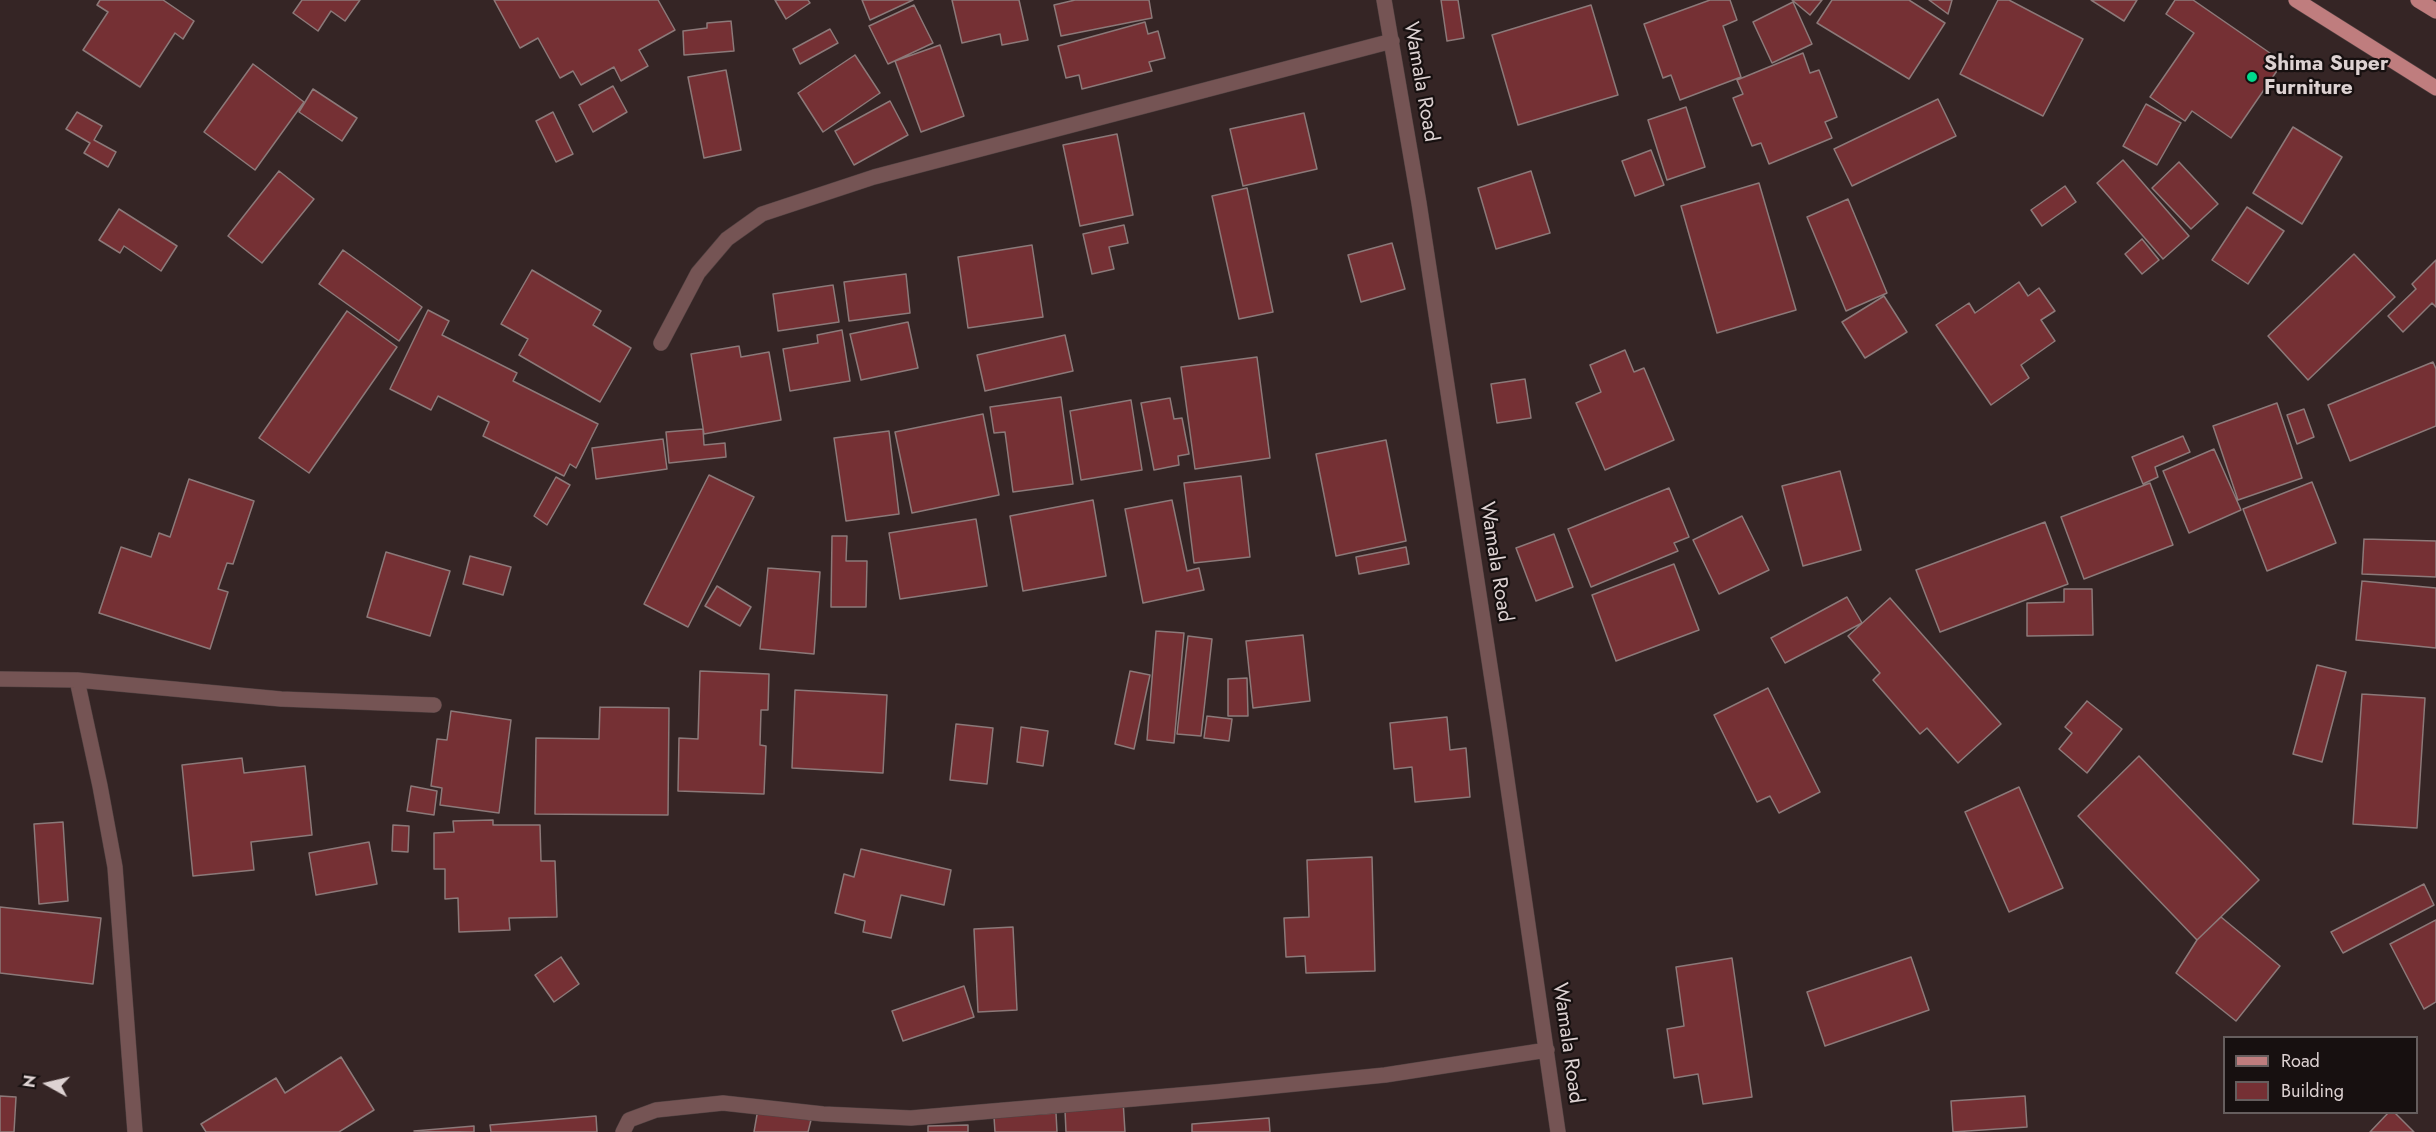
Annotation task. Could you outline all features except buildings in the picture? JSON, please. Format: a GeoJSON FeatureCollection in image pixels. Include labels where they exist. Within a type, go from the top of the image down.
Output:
{"type":"FeatureCollection","features":[{"type":"Feature","properties":{"kind":"main road"},"geometry":{"type":"LineString","coordinates":[[2296,0],[2436,88]]}},
{"type":"Feature","properties":{"kind":"main road"},"geometry":{"type":"LineString","coordinates":[[2418,0],[2436,11]]}},
{"type":"Feature","properties":{"kind":"street","name":"Wamala Road"},"geometry":{"type":"LineString","coordinates":[[1384,0],[1421,215],[1558,1132]]}},
{"type":"Feature","properties":{"kind":"street"},"geometry":{"type":"LineString","coordinates":[[661,343],[698,273],[727,239],[762,214],[874,177],[1392,40]]}},
{"type":"Feature","properties":{"kind":"street"},"geometry":{"type":"LineString","coordinates":[[0,679],[77,680],[281,699],[434,705]]}},
{"type":"Feature","properties":{"kind":"street"},"geometry":{"type":"LineString","coordinates":[[77,680],[115,867],[135,1132]]}},
{"type":"Feature","properties":{"kind":"street"},"geometry":{"type":"LineString","coordinates":[[623,1132],[629,1120],[642,1114],[657,1110],[723,1103],[823,1114],[911,1118],[1385,1075],[1547,1050]]}},
{"type":"Feature","properties":{"kind":"place","name":"Shima Super Furniture"},"geometry":{"type":"Point","coordinates":[2252,77]}}]}
